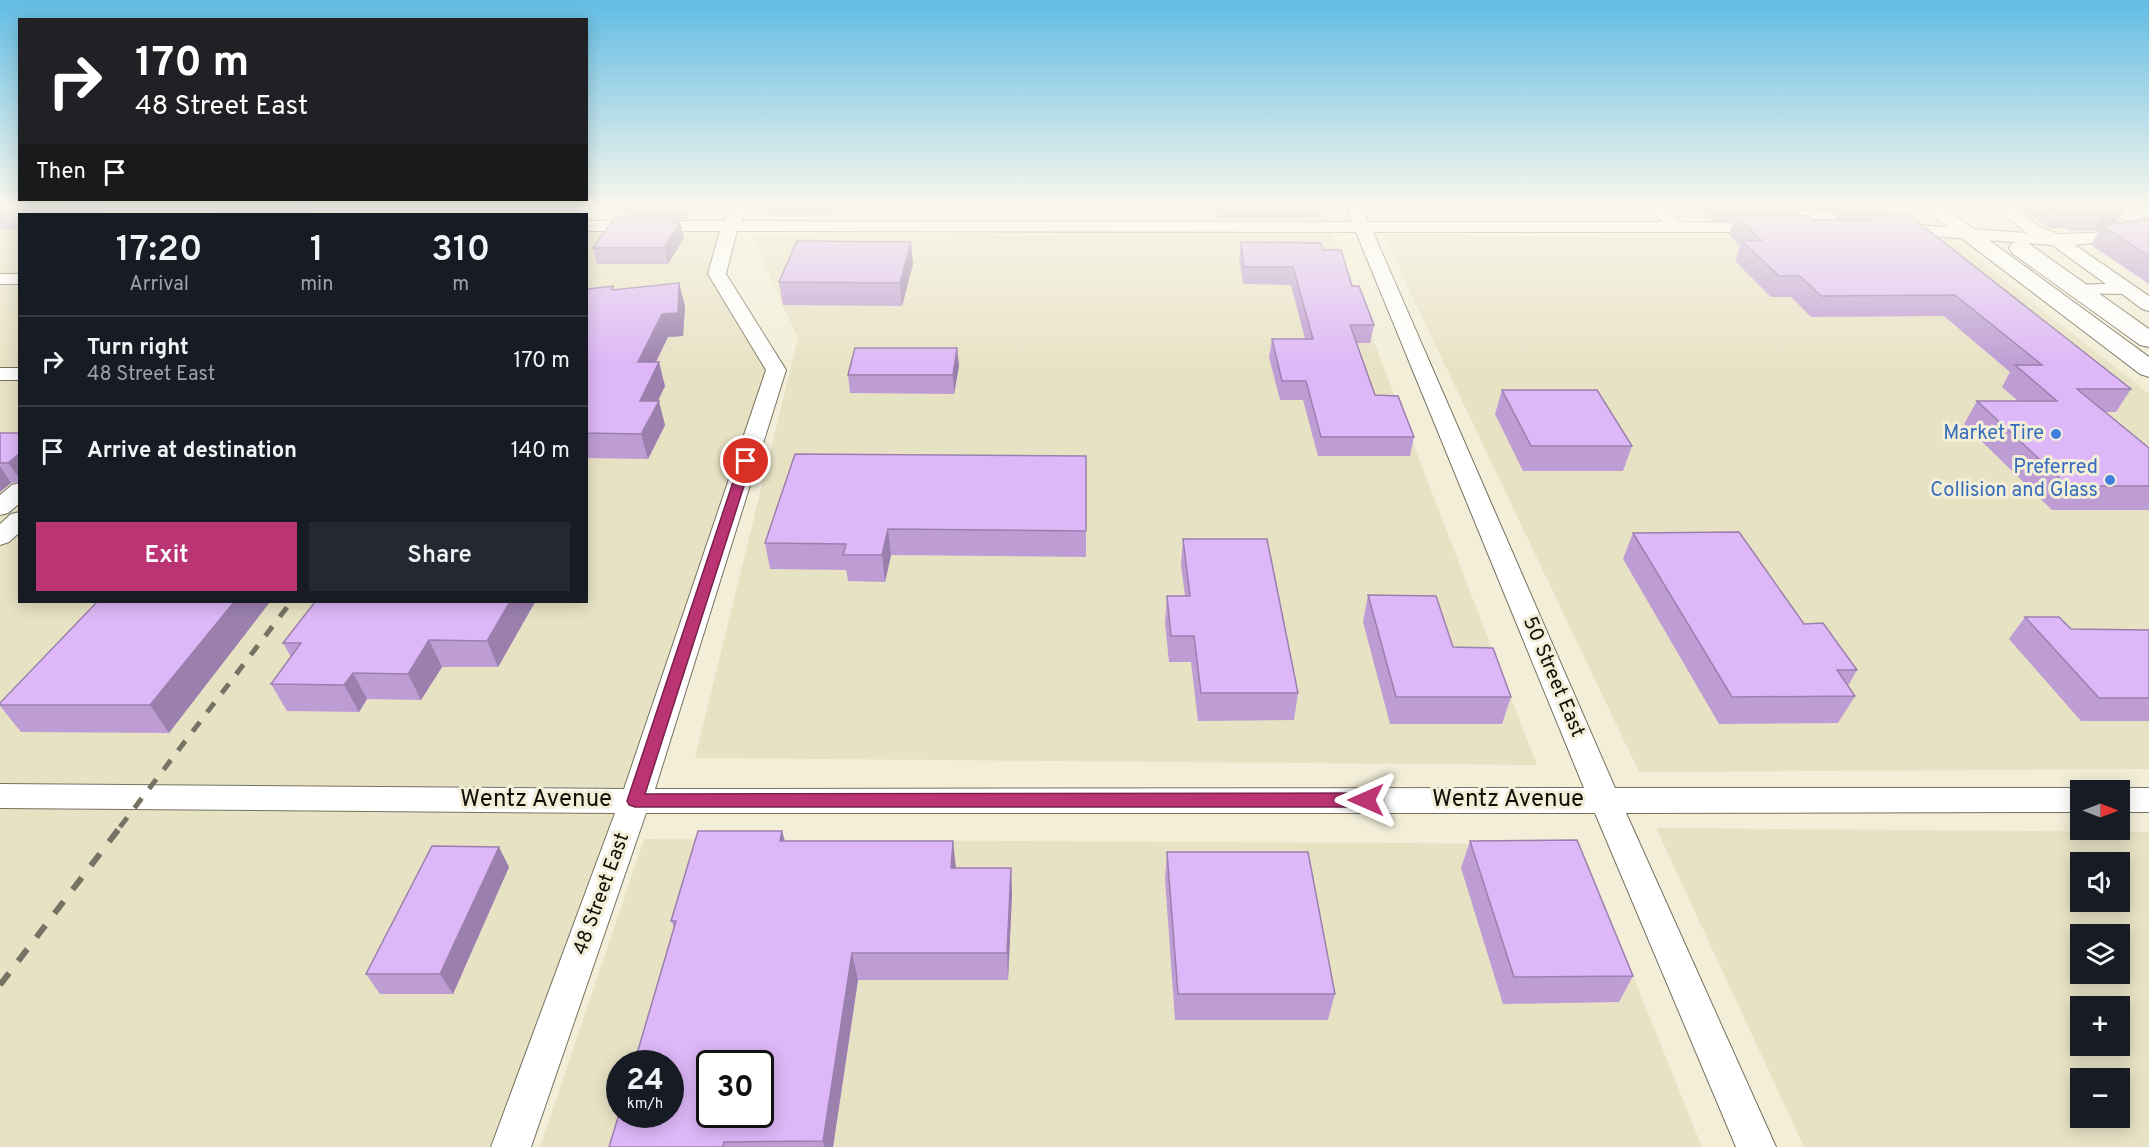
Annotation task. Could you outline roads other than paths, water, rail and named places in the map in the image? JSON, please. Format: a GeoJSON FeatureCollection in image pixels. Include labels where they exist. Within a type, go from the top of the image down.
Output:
{"type":"FeatureCollection","features":[{"type":"Feature","properties":{"kind":"main road"},"geometry":{"type":"LineString","coordinates":[[1998,259],[2149,369]]}},
{"type":"Feature","properties":{"kind":"main road"},"geometry":{"type":"LineString","coordinates":[[2035,259],[2149,340]]}},
{"type":"Feature","properties":{"kind":"street","name":"48 Street East"},"geometry":{"type":"LineString","coordinates":[[511,1147],[635,801],[776,370],[717,274],[722,259]]}},
{"type":"Feature","properties":{"kind":"street","name":"50 Street East"},"geometry":{"type":"LineString","coordinates":[[1376,259],[1605,800],[1756,1147]]}},
{"type":"Feature","properties":{"kind":"street"},"geometry":{"type":"LineString","coordinates":[[2082,259],[2149,305]]}},
{"type":"Feature","properties":{"kind":"street"},"geometry":{"type":"LineString","coordinates":[[2077,289],[2149,289]]}},
{"type":"Feature","properties":{"kind":"street"},"geometry":{"type":"LineString","coordinates":[[0,374],[18,374]]}},
{"type":"Feature","properties":{"kind":"street","name":"Wentz Avenue"},"geometry":{"type":"LineString","coordinates":[[0,796],[635,801],[2070,800]]}},
{"type":"Feature","properties":{"kind":"street"},"geometry":{"type":"LineString","coordinates":[[2130,800],[2149,800]]}},
{"type":"Feature","properties":{"kind":"railway"},"geometry":{"type":"LineString","coordinates":[[120,827],[290,603]]}},
{"type":"Feature","properties":{"kind":"railway"},"geometry":{"type":"LineString","coordinates":[[0,985],[121,826]]}},
{"type":"Feature","properties":{"kind":"place","name":"Market Tire"},"geometry":{"type":"Point","coordinates":[2056,434]}},
{"type":"Feature","properties":{"kind":"place","name":"Preferred Collision and Glass"},"geometry":{"type":"Point","coordinates":[2110,480]}}]}
